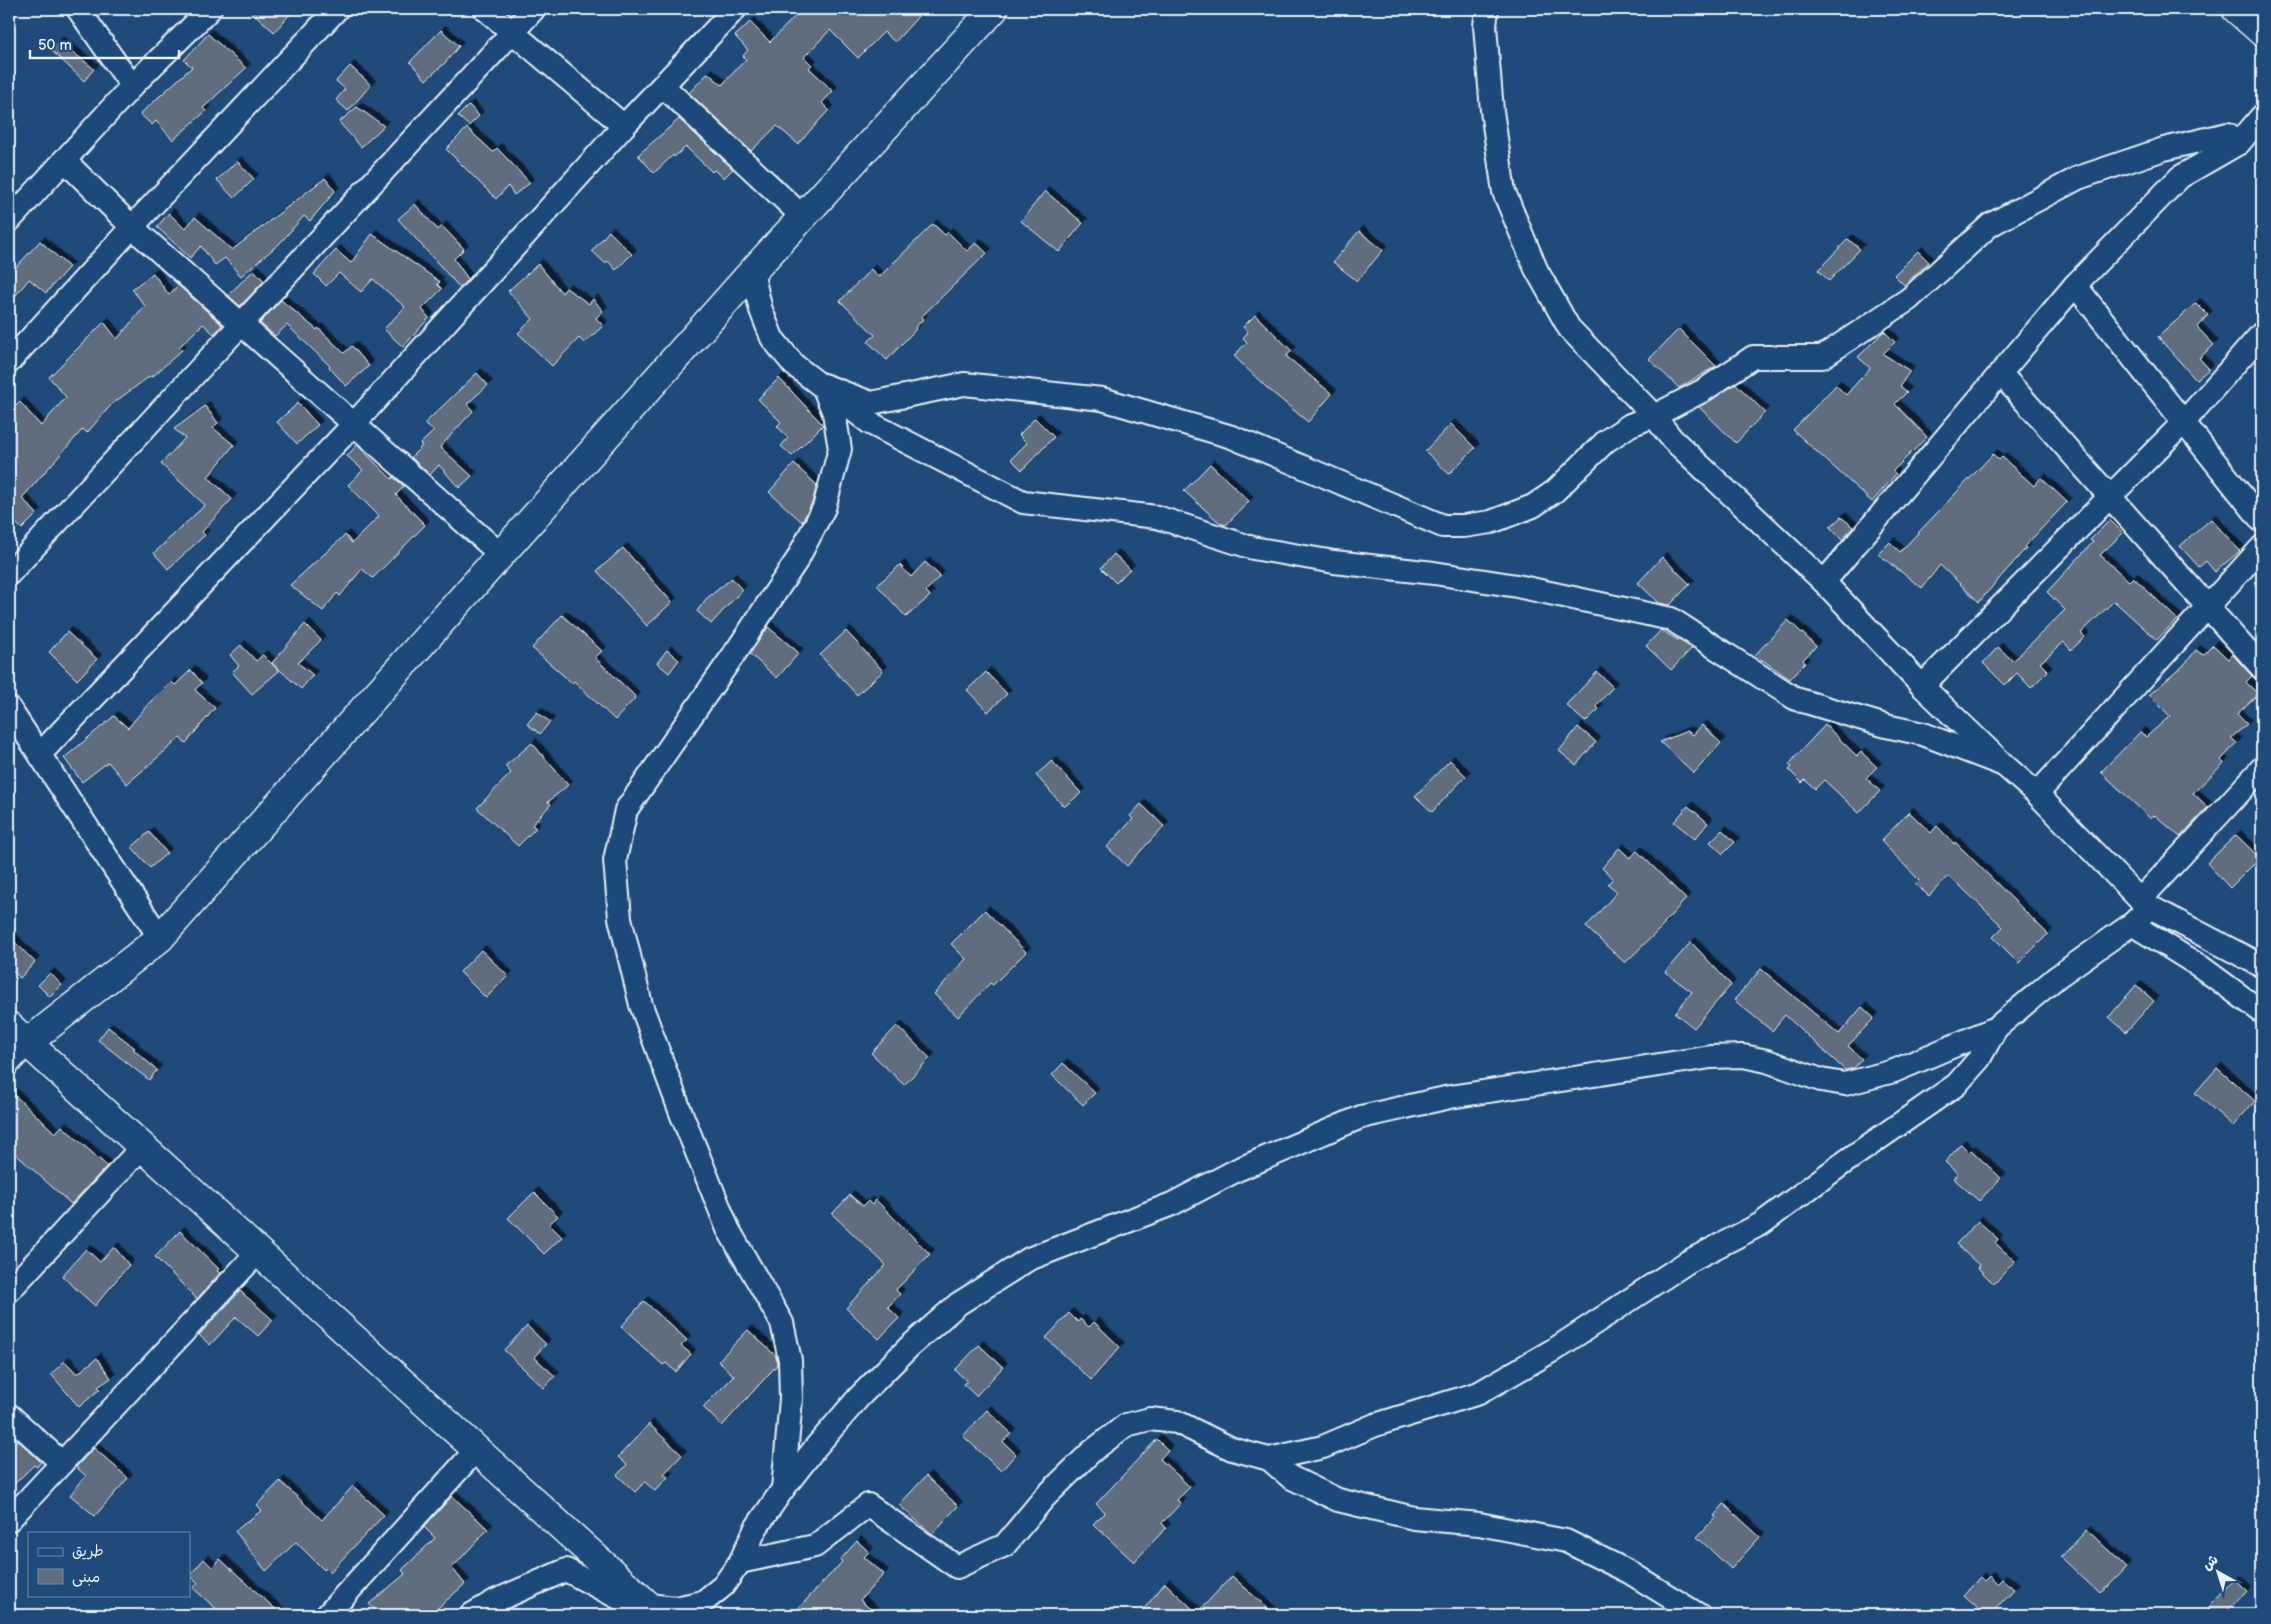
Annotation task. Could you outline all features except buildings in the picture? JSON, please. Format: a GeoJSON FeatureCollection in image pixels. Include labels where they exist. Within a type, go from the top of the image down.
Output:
{"type":"FeatureCollection","features":[{"type":"Feature","properties":{"kind":"street"},"geometry":{"type":"LineString","coordinates":[[78,9],[132,86]]}},
{"type":"Feature","properties":{"kind":"street"},"geometry":{"type":"LineString","coordinates":[[9,221],[132,86],[210,9]]}},
{"type":"Feature","properties":{"kind":"street"},"geometry":{"type":"LineString","coordinates":[[9,362],[132,227],[337,9]]}},
{"type":"Feature","properties":{"kind":"street"},"geometry":{"type":"LineString","coordinates":[[485,9],[624,126]]}},
{"type":"Feature","properties":{"kind":"street"},"geometry":{"type":"LineString","coordinates":[[9,574],[534,9]]}},
{"type":"Feature","properties":{"kind":"street"},"geometry":{"type":"LineString","coordinates":[[40,754],[353,426],[624,126],[735,9]]}},
{"type":"Feature","properties":{"kind":"street"},"geometry":{"type":"LineString","coordinates":[[9,1063],[18,1034],[160,938],[752,272],[994,9]]}},
{"type":"Feature","properties":{"kind":"street"},"geometry":{"type":"LineString","coordinates":[[1487,9],[1485,26],[1492,112],[1504,192],[1536,269],[1569,328],[1654,416],[1672,439],[1824,582],[1922,686],[2037,794],[2145,903],[2262,966]]}},
{"type":"Feature","properties":{"kind":"street"},"geometry":{"type":"LineString","coordinates":[[2236,9],[2262,32]]}},
{"type":"Feature","properties":{"kind":"street"},"geometry":{"type":"LineString","coordinates":[[663,86],[802,217]]}},
{"type":"Feature","properties":{"kind":"street"},"geometry":{"type":"LineString","coordinates":[[1824,582],[2075,285],[2180,177],[2239,143],[2262,116]]}},
{"type":"Feature","properties":{"kind":"street"},"geometry":{"type":"LineString","coordinates":[[823,385],[871,403],[964,384],[1102,399],[1232,437],[1442,526],[1464,526],[1491,522],[1533,506],[1555,491],[1606,441],[1630,425],[1654,416],[1704,390],[1753,357],[1822,357],[1909,299],[1990,224],[2078,178],[2164,149],[2228,134],[2239,143]]}},
{"type":"Feature","properties":{"kind":"street"},"geometry":{"type":"LineString","coordinates":[[64,160],[132,227],[353,426],[500,554]]}},
{"type":"Feature","properties":{"kind":"street"},"geometry":{"type":"LineString","coordinates":[[752,272],[761,310],[772,338],[794,365],[823,385],[870,423],[1023,502],[1157,517],[1253,548],[1334,562],[1434,573],[1517,586],[1672,619],[1796,699],[1886,726],[1923,734],[2004,765]]}},
{"type":"Feature","properties":{"kind":"street"},"geometry":{"type":"LineString","coordinates":[[2075,285],[2262,521]]}},
{"type":"Feature","properties":{"kind":"street"},"geometry":{"type":"LineString","coordinates":[[1922,686],[2183,423],[2262,333]]}},
{"type":"Feature","properties":{"kind":"street"},"geometry":{"type":"LineString","coordinates":[[2001,374],[2262,668]]}},
{"type":"Feature","properties":{"kind":"street"},"geometry":{"type":"LineString","coordinates":[[783,1489],[791,1399],[790,1360],[782,1324],[728,1229],[681,1113],[641,1006],[620,918],[615,860],[626,810],[797,560],[824,508],[840,449],[834,413],[823,385]]}},
{"type":"Feature","properties":{"kind":"street"},"geometry":{"type":"LineString","coordinates":[[2037,794],[2262,547]]}},
{"type":"Feature","properties":{"kind":"street"},"geometry":{"type":"LineString","coordinates":[[9,708],[160,938]]}},
{"type":"Feature","properties":{"kind":"street"},"geometry":{"type":"LineString","coordinates":[[471,1615],[496,1601],[566,1570],[653,1612],[703,1602],[723,1586],[740,1562],[756,1528],[815,1448],[859,1397],[909,1347],[958,1304],[1029,1259],[1172,1204],[1237,1170],[1361,1116],[1450,1097],[1711,1057],[1743,1056],[1820,1080],[1846,1084],[1894,1072],[1996,1028],[2058,976],[2132,924],[2145,903],[2262,768]]}},
{"type":"Feature","properties":{"kind":"street"},"geometry":{"type":"LineString","coordinates":[[2132,924],[2201,967],[2262,1012]]}},
{"type":"Feature","properties":{"kind":"street"},"geometry":{"type":"LineString","coordinates":[[1269,1459],[1323,1447],[1375,1425],[1479,1393],[1556,1349],[1689,1261],[1761,1224],[1956,1085],[1980,1059],[1996,1028]]}},
{"type":"Feature","properties":{"kind":"street"},"geometry":{"type":"LineString","coordinates":[[18,1034],[143,1146],[257,1253],[477,1449],[653,1612]]}},
{"type":"Feature","properties":{"kind":"street"},"geometry":{"type":"LineString","coordinates":[[9,1291],[143,1146]]}},
{"type":"Feature","properties":{"kind":"street"},"geometry":{"type":"LineString","coordinates":[[9,1520],[257,1253]]}},
{"type":"Feature","properties":{"kind":"street"},"geometry":{"type":"LineString","coordinates":[[9,1415],[62,1463]]}},
{"type":"Feature","properties":{"kind":"street"},"geometry":{"type":"LineString","coordinates":[[740,1562],[815,1546],[868,1506],[957,1567],[1005,1545],[1044,1498],[1091,1452],[1126,1426],[1150,1419],[1177,1422],[1232,1449],[1269,1459],[1290,1477],[1338,1500],[1414,1518],[1479,1524],[1566,1541],[1629,1572],[1699,1615]]}},
{"type":"Feature","properties":{"kind":"street"},"geometry":{"type":"LineString","coordinates":[[327,1615],[477,1449]]}}]}
